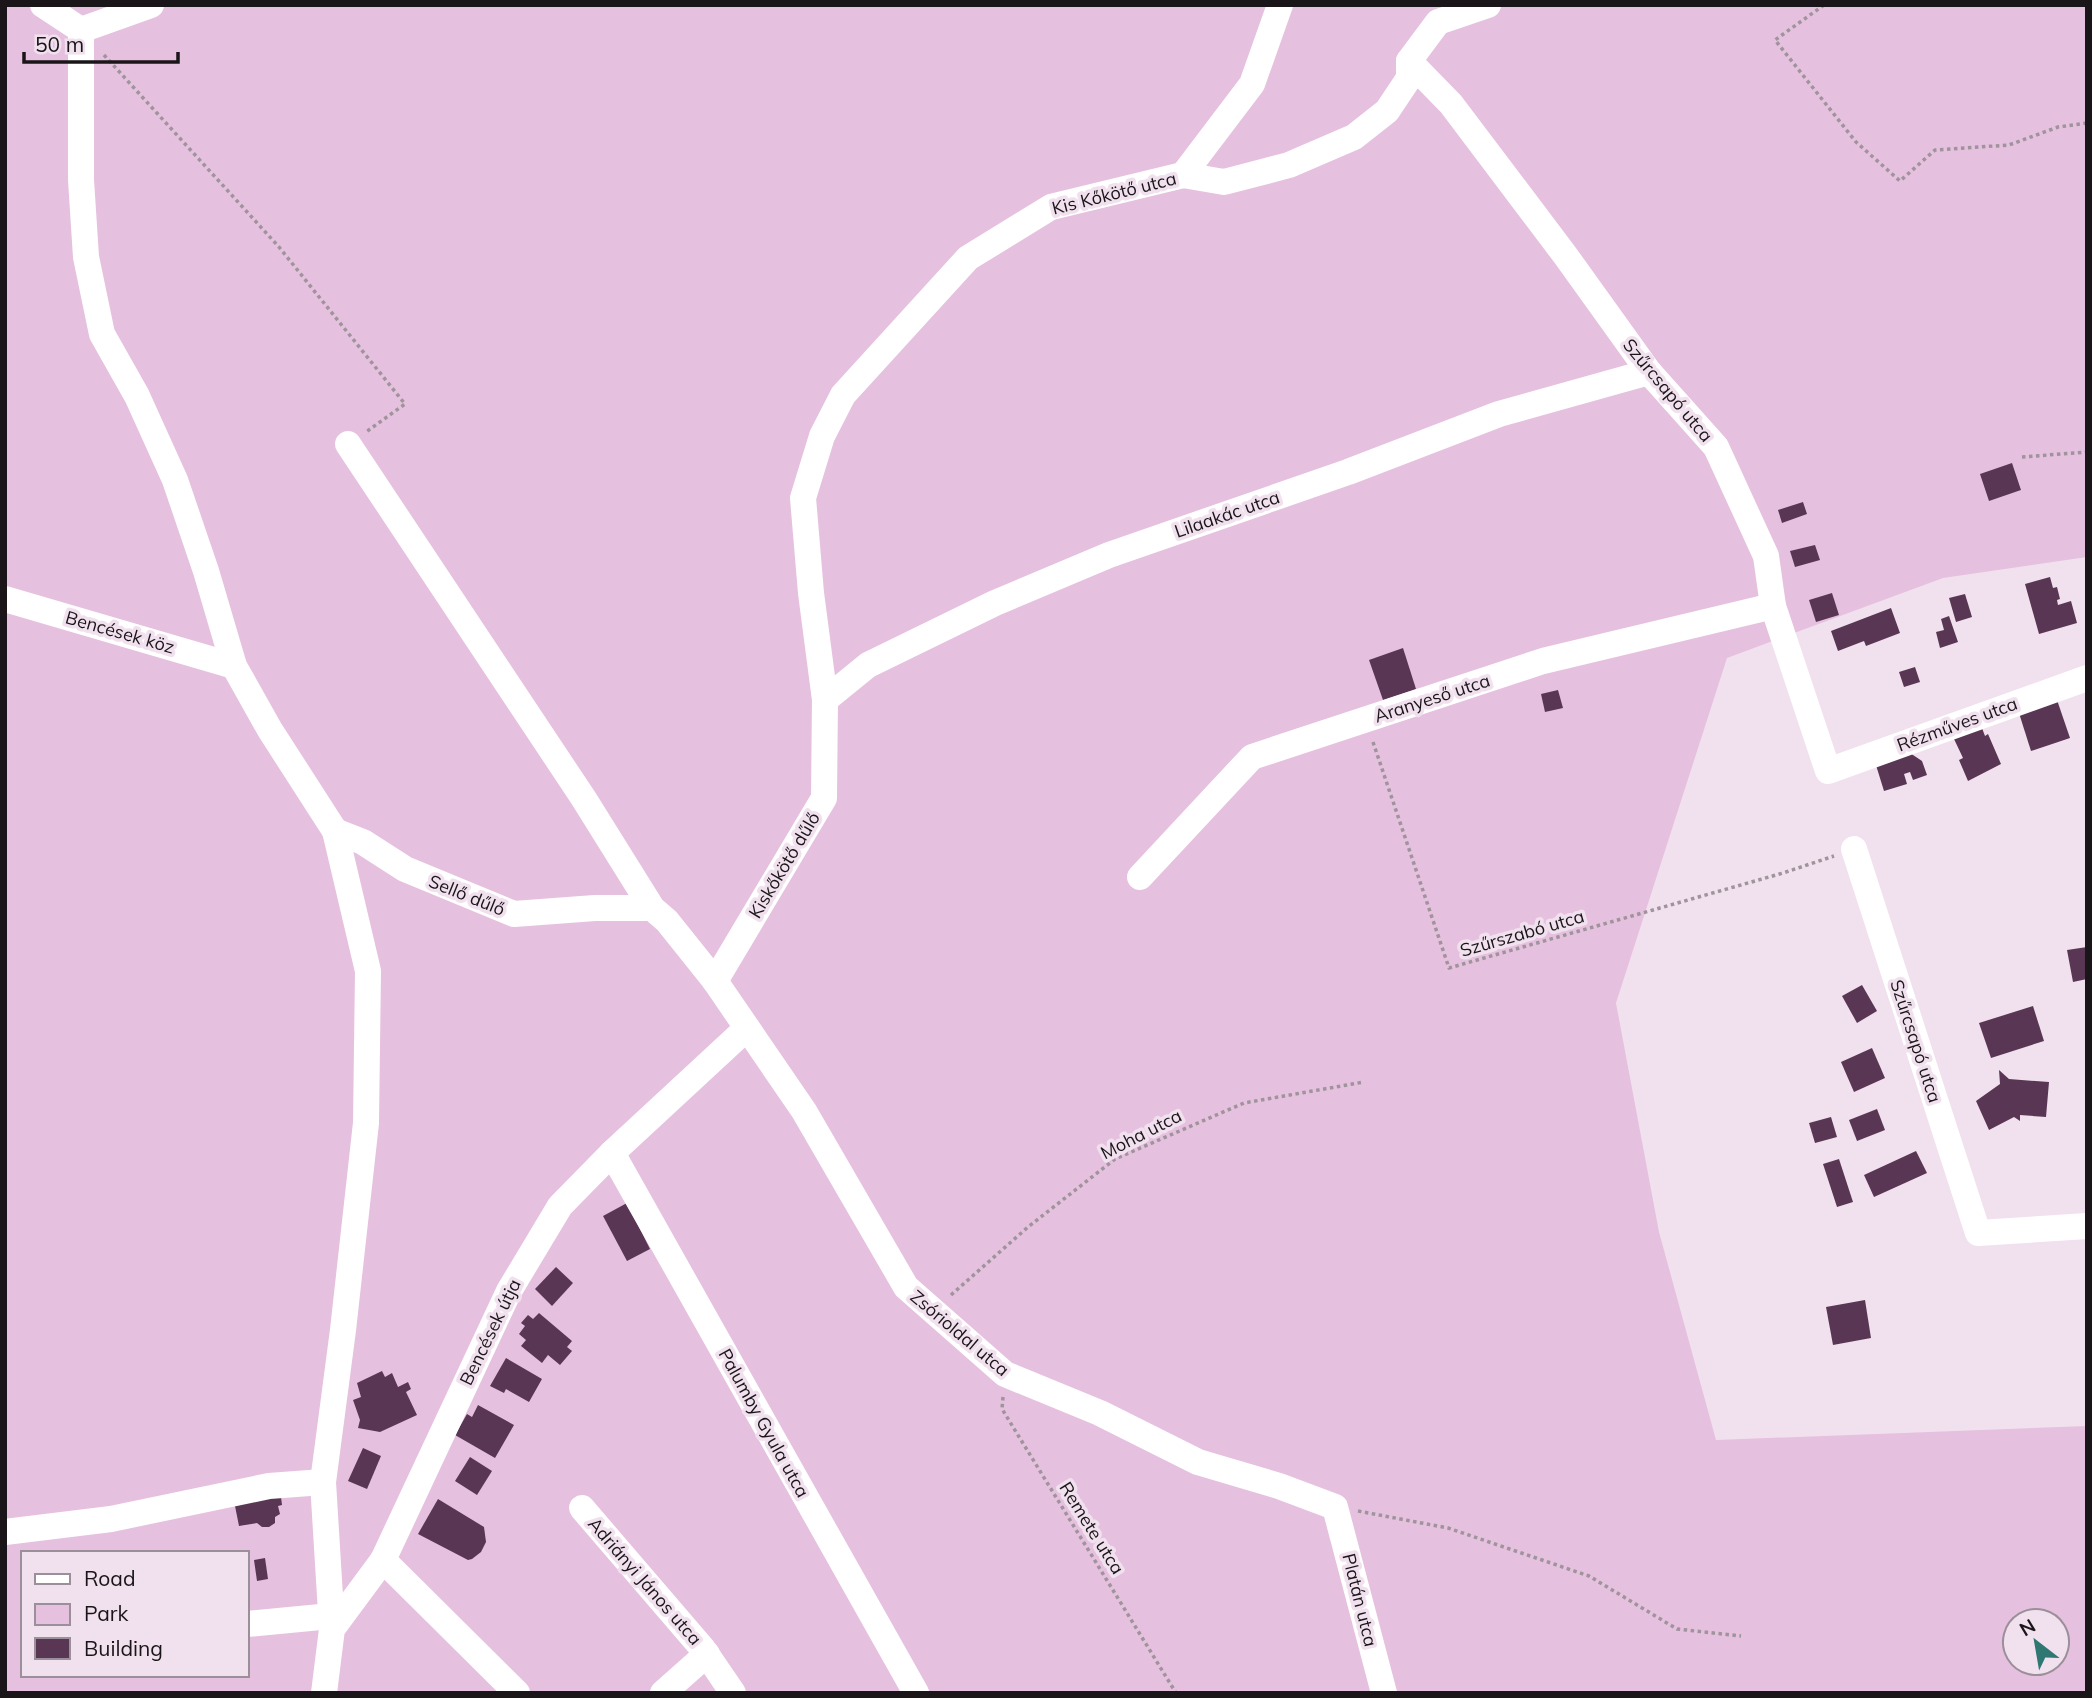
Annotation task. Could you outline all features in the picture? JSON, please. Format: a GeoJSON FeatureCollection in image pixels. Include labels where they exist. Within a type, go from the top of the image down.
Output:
{"type":"FeatureCollection","features":[{"type":"Feature","properties":{"kind":"street"},"geometry":{"type":"LineString","coordinates":[[43,5],[81,30]]}},
{"type":"Feature","properties":{"kind":"street"},"geometry":{"type":"LineString","coordinates":[[81,30],[151,5]]}},
{"type":"Feature","properties":{"kind":"street"},"geometry":{"type":"LineString","coordinates":[[1183,175],[1252,84],[1280,5]]}},
{"type":"Feature","properties":{"kind":"street","name":"Kis Kőkötő utca"},"geometry":{"type":"LineString","coordinates":[[825,700],[811,593],[803,498],[822,436],[844,395],[968,258],[1051,207],[1183,175],[1224,182],[1289,165],[1354,137],[1387,111],[1409,78],[1409,61],[1437,22],[1488,5]]}},
{"type":"Feature","properties":{"kind":"street"},"geometry":{"type":"LineString","coordinates":[[81,30],[81,180],[86,257],[102,334],[137,396],[175,480],[234,666],[270,730],[334,831],[368,971],[366,1123],[344,1330],[323,1482],[332,1623],[248,1623]]}},
{"type":"Feature","properties":{"kind":"street","name":"Szűrcsapó utca"},"geometry":{"type":"LineString","coordinates":[[1409,61],[1451,104],[1649,372],[1716,447],[1766,556],[1773,606],[1828,771]]}},
{"type":"Feature","properties":{"kind":"street","name":"Lilaakác utca"},"geometry":{"type":"LineString","coordinates":[[825,700],[868,665],[995,603],[1109,555],[1348,472],[1499,414],[1649,372]]}},
{"type":"Feature","properties":{"kind":"street","name":"Zsórioldal utca"},"geometry":{"type":"LineString","coordinates":[[348,444],[576,787],[652,908],[667,921],[715,981],[804,1111],[906,1287],[1004,1374],[1100,1413],[1198,1462],[1279,1486],[1335,1507]]}},
{"type":"Feature","properties":{"kind":"street","name":"Bencések köz"},"geometry":{"type":"LineString","coordinates":[[5,599],[234,666]]}},
{"type":"Feature","properties":{"kind":"street","name":"Aranyeső utca"},"geometry":{"type":"LineString","coordinates":[[1140,877],[1252,757],[1543,661],[1773,606]]}},
{"type":"Feature","properties":{"kind":"street","name":"Rézműves utca"},"geometry":{"type":"LineString","coordinates":[[1828,771],[2087,678]]}},
{"type":"Feature","properties":{"kind":"street","name":"Kiskőkötő dűlő"},"geometry":{"type":"LineString","coordinates":[[715,981],[824,798],[825,700]]}},
{"type":"Feature","properties":{"kind":"street","name":"Sellő dűlő"},"geometry":{"type":"LineString","coordinates":[[334,831],[363,842],[405,869],[514,914],[595,908],[652,908]]}},
{"type":"Feature","properties":{"kind":"street","name":"Szűrcsapó utca"},"geometry":{"type":"LineString","coordinates":[[1854,849],[1978,1233],[2087,1226]]}},
{"type":"Feature","properties":{"kind":"street","name":"Bencések útja"},"geometry":{"type":"LineString","coordinates":[[324,1693],[332,1623],[383,1560],[509,1291],[560,1206],[612,1153],[747,1028]]}},
{"type":"Feature","properties":{"kind":"street","name":"Palumby Gyula utca"},"geometry":{"type":"LineString","coordinates":[[612,1153],[916,1693]]}},
{"type":"Feature","properties":{"kind":"street"},"geometry":{"type":"LineString","coordinates":[[5,1532],[111,1519],[269,1486],[323,1482]]}},
{"type":"Feature","properties":{"kind":"street","name":"Platán utca"},"geometry":{"type":"LineString","coordinates":[[1335,1507],[1384,1693]]}},
{"type":"Feature","properties":{"kind":"street","name":"Adriányi János utca"},"geometry":{"type":"LineString","coordinates":[[582,1508],[707,1654],[733,1693]]}},
{"type":"Feature","properties":{"kind":"street"},"geometry":{"type":"LineString","coordinates":[[383,1560],[517,1693]]}},
{"type":"Feature","properties":{"kind":"street","name":"Adriányi János utca"},"geometry":{"type":"LineString","coordinates":[[663,1693],[707,1654]]}},
{"type":"Feature","properties":{"kind":"path"},"geometry":{"type":"LineString","coordinates":[[1824,5],[1775,40],[1856,142],[1900,181],[1935,150],[2009,145],[2058,127],[2087,123]]}},
{"type":"Feature","properties":{"kind":"path"},"geometry":{"type":"LineString","coordinates":[[81,30],[279,247],[405,404],[348,444]]}},
{"type":"Feature","properties":{"kind":"path"},"geometry":{"type":"LineString","coordinates":[[2022,457],[2087,452]]}},
{"type":"Feature","properties":{"kind":"path","name":"Szűrszabó utca"},"geometry":{"type":"LineString","coordinates":[[1366,720],[1449,968],[1783,873],[1854,849]]}},
{"type":"Feature","properties":{"kind":"path","name":"Moha utca"},"geometry":{"type":"LineString","coordinates":[[933,1310],[1028,1227],[1115,1159],[1244,1103],[1364,1082]]}},
{"type":"Feature","properties":{"kind":"path","name":"Remete utca"},"geometry":{"type":"LineString","coordinates":[[1004,1374],[1002,1409],[1176,1693]]}},
{"type":"Feature","properties":{"kind":"path"},"geometry":{"type":"LineString","coordinates":[[1335,1507],[1448,1528],[1589,1576],[1677,1629],[1741,1636]]}},
{"type":"Feature","properties":{"kind":"green space"},"geometry":{"type":"Polygon","coordinates":[[[5,5],[2087,5],[2087,557],[1943,578],[1727,658],[1616,1003],[1659,1232],[1716,1440],[2087,1426],[2087,1693],[5,1693],[5,5]]]}},
{"type":"Feature","properties":{"kind":"building"},"geometry":{"type":"Polygon","coordinates":[[[2012,463],[2021,490],[1989,501],[1980,474],[2012,463]]]}},
{"type":"Feature","properties":{"kind":"building"},"geometry":{"type":"Polygon","coordinates":[[[1803,502],[1807,514],[1782,523],[1778,510],[1803,502]]]}},
{"type":"Feature","properties":{"kind":"building"},"geometry":{"type":"Polygon","coordinates":[[[1815,545],[1820,560],[1795,567],[1790,551],[1815,545]]]}},
{"type":"Feature","properties":{"kind":"building"},"geometry":{"type":"Polygon","coordinates":[[[2050,577],[2053,588],[2057,587],[2060,599],[2057,600],[2058,605],[2071,601],[2077,623],[2039,634],[2025,584],[2050,577]]]}},
{"type":"Feature","properties":{"kind":"building"},"geometry":{"type":"Polygon","coordinates":[[[1832,593],[1839,615],[1816,622],[1809,600],[1832,593]]]}},
{"type":"Feature","properties":{"kind":"building"},"geometry":{"type":"Polygon","coordinates":[[[1965,594],[1972,617],[1956,622],[1949,598],[1965,594]]]}},
{"type":"Feature","properties":{"kind":"building"},"geometry":{"type":"Polygon","coordinates":[[[1891,608],[1900,633],[1866,646],[1864,641],[1838,651],[1831,631],[1891,608]]]}},
{"type":"Feature","properties":{"kind":"building"},"geometry":{"type":"Polygon","coordinates":[[[1949,616],[1958,642],[1940,648],[1936,632],[1944,630],[1941,619],[1949,616]]]}},
{"type":"Feature","properties":{"kind":"building"},"geometry":{"type":"Polygon","coordinates":[[[1403,648],[1416,689],[1383,700],[1369,660],[1403,648]]]}},
{"type":"Feature","properties":{"kind":"building"},"geometry":{"type":"Polygon","coordinates":[[[1915,667],[1920,682],[1904,687],[1899,672],[1915,667]]]}},
{"type":"Feature","properties":{"kind":"building"},"geometry":{"type":"Polygon","coordinates":[[[1558,690],[1563,708],[1545,712],[1541,694],[1558,690]]]}},
{"type":"Feature","properties":{"kind":"building"},"geometry":{"type":"Polygon","coordinates":[[[2056,697],[2070,738],[2031,751],[2018,710],[2056,697]]]}},
{"type":"Feature","properties":{"kind":"building"},"geometry":{"type":"Polygon","coordinates":[[[1982,728],[1985,736],[1988,734],[2001,764],[1968,781],[1959,760],[1963,758],[1954,739],[1982,728]]]}},
{"type":"Feature","properties":{"kind":"building"},"geometry":{"type":"Polygon","coordinates":[[[1910,753],[1922,761],[1927,775],[1913,780],[1910,772],[1904,774],[1907,784],[1884,791],[1875,762],[1910,753]]]}},
{"type":"Feature","properties":{"kind":"building"},"geometry":{"type":"Polygon","coordinates":[[[2087,947],[2087,979],[2073,982],[2067,950],[2087,947]]]}},
{"type":"Feature","properties":{"kind":"building"},"geometry":{"type":"Polygon","coordinates":[[[1862,985],[1877,1011],[1857,1023],[1842,996],[1862,985]]]}},
{"type":"Feature","properties":{"kind":"building"},"geometry":{"type":"Polygon","coordinates":[[[2033,1006],[2044,1041],[1991,1058],[1979,1023],[2033,1006]]]}},
{"type":"Feature","properties":{"kind":"building"},"geometry":{"type":"Polygon","coordinates":[[[1872,1048],[1885,1078],[1854,1092],[1841,1062],[1872,1048]]]}},
{"type":"Feature","properties":{"kind":"building"},"geometry":{"type":"Polygon","coordinates":[[[1999,1070],[2009,1079],[2049,1082],[2046,1117],[2020,1115],[2020,1121],[2014,1117],[1989,1130],[1976,1101],[2000,1084],[1999,1070]]]}},
{"type":"Feature","properties":{"kind":"building"},"geometry":{"type":"Polygon","coordinates":[[[1877,1109],[1885,1130],[1857,1141],[1849,1120],[1877,1109]]]}},
{"type":"Feature","properties":{"kind":"building"},"geometry":{"type":"Polygon","coordinates":[[[1831,1117],[1837,1137],[1815,1143],[1809,1123],[1831,1117]]]}},
{"type":"Feature","properties":{"kind":"building"},"geometry":{"type":"Polygon","coordinates":[[[1916,1151],[1927,1173],[1874,1197],[1864,1175],[1916,1151]]]}},
{"type":"Feature","properties":{"kind":"building"},"geometry":{"type":"Polygon","coordinates":[[[1839,1159],[1853,1202],[1837,1207],[1823,1164],[1839,1159]]]}},
{"type":"Feature","properties":{"kind":"building"},"geometry":{"type":"Polygon","coordinates":[[[627,1203],[650,1249],[627,1261],[603,1216],[627,1203]]]}},
{"type":"Feature","properties":{"kind":"building"},"geometry":{"type":"Polygon","coordinates":[[[556,1267],[573,1283],[552,1306],[535,1289],[556,1267]]]}},
{"type":"Feature","properties":{"kind":"building"},"geometry":{"type":"Polygon","coordinates":[[[1865,1300],[1871,1338],[1833,1345],[1826,1307],[1865,1300]]]}},
{"type":"Feature","properties":{"kind":"building"},"geometry":{"type":"Polygon","coordinates":[[[539,1313],[572,1341],[567,1347],[572,1351],[560,1365],[548,1355],[542,1363],[521,1346],[526,1340],[519,1334],[525,1326],[521,1323],[528,1315],[533,1319],[539,1313]]]}},
{"type":"Feature","properties":{"kind":"building"},"geometry":{"type":"Polygon","coordinates":[[[506,1358],[542,1379],[529,1402],[506,1389],[504,1393],[490,1386],[506,1358]]]}},
{"type":"Feature","properties":{"kind":"building"},"geometry":{"type":"Polygon","coordinates":[[[382,1371],[385,1377],[392,1373],[398,1387],[408,1382],[411,1389],[406,1392],[417,1415],[380,1432],[358,1428],[360,1420],[353,1400],[361,1397],[357,1383],[382,1371]]]}},
{"type":"Feature","properties":{"kind":"building"},"geometry":{"type":"Polygon","coordinates":[[[478,1405],[514,1425],[495,1458],[455,1435],[467,1414],[472,1417],[478,1405]]]}},
{"type":"Feature","properties":{"kind":"building"},"geometry":{"type":"Polygon","coordinates":[[[363,1448],[381,1456],[367,1489],[348,1481],[363,1448]]]}},
{"type":"Feature","properties":{"kind":"building"},"geometry":{"type":"Polygon","coordinates":[[[470,1457],[492,1471],[477,1495],[455,1481],[470,1457]]]}},
{"type":"Feature","properties":{"kind":"building"},"geometry":{"type":"Polygon","coordinates":[[[280,1489],[282,1505],[278,1506],[280,1514],[275,1517],[275,1523],[269,1527],[262,1527],[257,1523],[239,1526],[235,1506],[280,1489]]]}},
{"type":"Feature","properties":{"kind":"building"},"geometry":{"type":"Polygon","coordinates":[[[438,1499],[484,1527],[486,1542],[481,1552],[472,1559],[468,1560],[418,1534],[438,1499]]]}},
{"type":"Feature","properties":{"kind":"building"},"geometry":{"type":"Polygon","coordinates":[[[265,1558],[268,1579],[257,1581],[254,1560],[265,1558]]]}}]}
